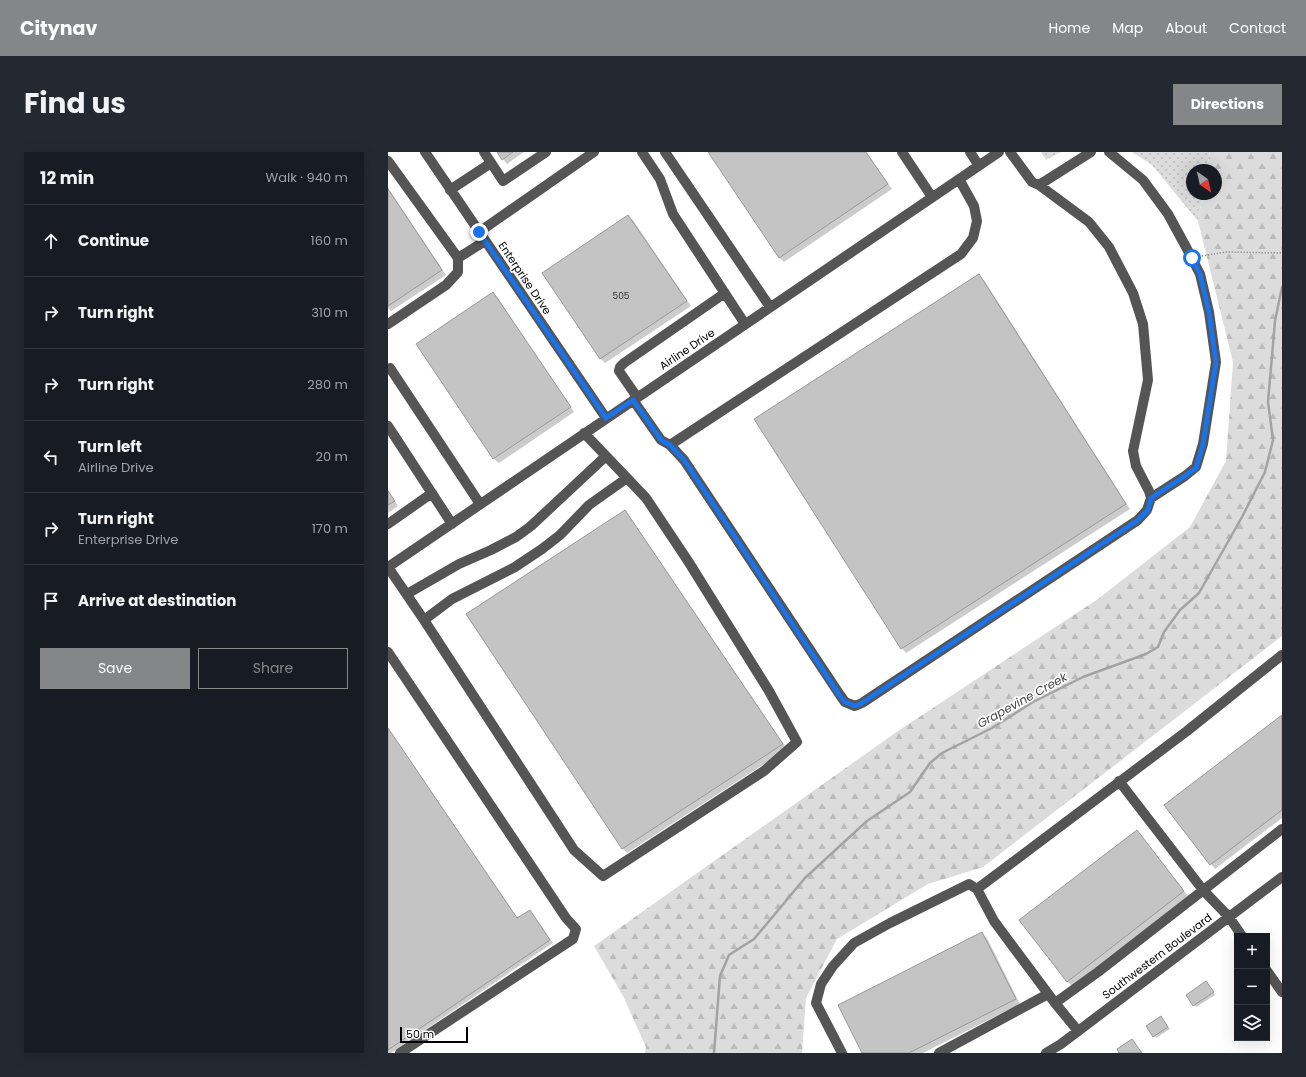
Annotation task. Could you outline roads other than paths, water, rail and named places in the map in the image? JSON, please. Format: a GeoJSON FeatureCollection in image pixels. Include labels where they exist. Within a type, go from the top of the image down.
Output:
{"type":"FeatureCollection","features":[{"type":"Feature","properties":{"kind":"street","name":"Enterprise Drive"},"geometry":{"type":"LineString","coordinates":[[425,152],[606,418]]}},
{"type":"Feature","properties":{"kind":"street"},"geometry":{"type":"LineString","coordinates":[[484,152],[503,181],[546,152]]}},
{"type":"Feature","properties":{"kind":"street"},"geometry":{"type":"LineString","coordinates":[[479,232],[594,152]]}},
{"type":"Feature","properties":{"kind":"street"},"geometry":{"type":"LineString","coordinates":[[642,152],[660,179],[673,214],[745,324]]}},
{"type":"Feature","properties":{"kind":"street"},"geometry":{"type":"LineString","coordinates":[[665,152],[770,307]]}},
{"type":"Feature","properties":{"kind":"street"},"geometry":{"type":"LineString","coordinates":[[902,152],[932,198]]}},
{"type":"Feature","properties":{"kind":"street"},"geometry":{"type":"LineString","coordinates":[[970,152],[979,166]]}},
{"type":"Feature","properties":{"kind":"street","name":"Airline Drive"},"geometry":{"type":"LineString","coordinates":[[388,567],[1000,152]]}},
{"type":"Feature","properties":{"kind":"street"},"geometry":{"type":"LineString","coordinates":[[725,293],[624,363],[620,367],[619,371],[661,440],[670,445],[684,460],[840,696],[845,702],[855,706],[930,659],[1138,520],[1148,510],[1151,498],[1136,466],[1133,451],[1148,380],[1143,324],[1134,293],[1109,247],[1089,222],[1039,185],[1032,182],[1010,152]]}},
{"type":"Feature","properties":{"kind":"street"},"geometry":{"type":"LineString","coordinates":[[1039,185],[1091,152]]}},
{"type":"Feature","properties":{"kind":"street"},"geometry":{"type":"LineString","coordinates":[[1109,152],[1143,180],[1168,214],[1192,258],[1200,274],[1209,312],[1216,362],[1203,444],[1196,468],[1151,498]]}},
{"type":"Feature","properties":{"kind":"street"},"geometry":{"type":"LineString","coordinates":[[388,161],[458,258],[458,272],[446,285],[388,324]]}},
{"type":"Feature","properties":{"kind":"street"},"geometry":{"type":"LineString","coordinates":[[450,190],[492,163]]}},
{"type":"Feature","properties":{"kind":"street"},"geometry":{"type":"LineString","coordinates":[[670,445],[961,254],[973,238],[977,221],[974,206],[959,179]]}},
{"type":"Feature","properties":{"kind":"street"},"geometry":{"type":"LineString","coordinates":[[458,258],[485,241]]}},
{"type":"Feature","properties":{"kind":"street"},"geometry":{"type":"LineString","coordinates":[[390,368],[480,504]]}},
{"type":"Feature","properties":{"kind":"street"},"geometry":{"type":"LineString","coordinates":[[388,426],[452,524]]}},
{"type":"Feature","properties":{"kind":"street"},"geometry":{"type":"LineString","coordinates":[[388,567],[574,850],[603,876],[764,771],[797,742],[769,691],[688,561],[646,498],[584,433]]}},
{"type":"Feature","properties":{"kind":"street"},"geometry":{"type":"LineString","coordinates":[[407,594],[459,564],[516,537],[531,526],[606,456]]}},
{"type":"Feature","properties":{"kind":"street"},"geometry":{"type":"LineString","coordinates":[[424,620],[452,599],[515,567],[542,549],[560,535],[589,505],[627,478]]}},
{"type":"Feature","properties":{"kind":"street"},"geometry":{"type":"LineString","coordinates":[[388,524],[432,493]]}},
{"type":"Feature","properties":{"kind":"street"},"geometry":{"type":"LineString","coordinates":[[388,652],[566,918],[576,929],[573,939],[400,1053]]}},
{"type":"Feature","properties":{"kind":"street"},"geometry":{"type":"LineString","coordinates":[[977,889],[1187,731],[1282,655]]}},
{"type":"Feature","properties":{"kind":"street"},"geometry":{"type":"LineString","coordinates":[[1119,781],[1203,890],[1229,916],[1240,933]]}},
{"type":"Feature","properties":{"kind":"street"},"geometry":{"type":"LineString","coordinates":[[1055,1004],[1282,829]]}},
{"type":"Feature","properties":{"kind":"street","name":"Southwestern Boulevard"},"geometry":{"type":"LineString","coordinates":[[1046,1053],[1078,1031],[1282,877]]}},
{"type":"Feature","properties":{"kind":"street"},"geometry":{"type":"LineString","coordinates":[[842,1053],[816,1003],[821,984],[833,966],[854,943],[890,923],[969,884],[977,889],[994,921],[1055,1004],[1078,1031]]}},
{"type":"Feature","properties":{"kind":"street"},"geometry":{"type":"LineString","coordinates":[[1270,975],[1281,988]]}},
{"type":"Feature","properties":{"kind":"street"},"geometry":{"type":"LineString","coordinates":[[939,1053],[1048,994]]}},
{"type":"Feature","properties":{"kind":"waterway","name":"Grapevine Creek"},"geometry":{"type":"LineString","coordinates":[[714,1053],[720,976],[729,955],[754,939],[805,878],[867,821],[910,792],[930,763],[942,753],[992,728],[1033,702],[1083,677],[1146,654],[1158,647],[1164,632],[1180,610],[1199,593],[1242,517],[1265,472],[1273,440],[1268,402],[1275,321],[1282,287]]}}]}
